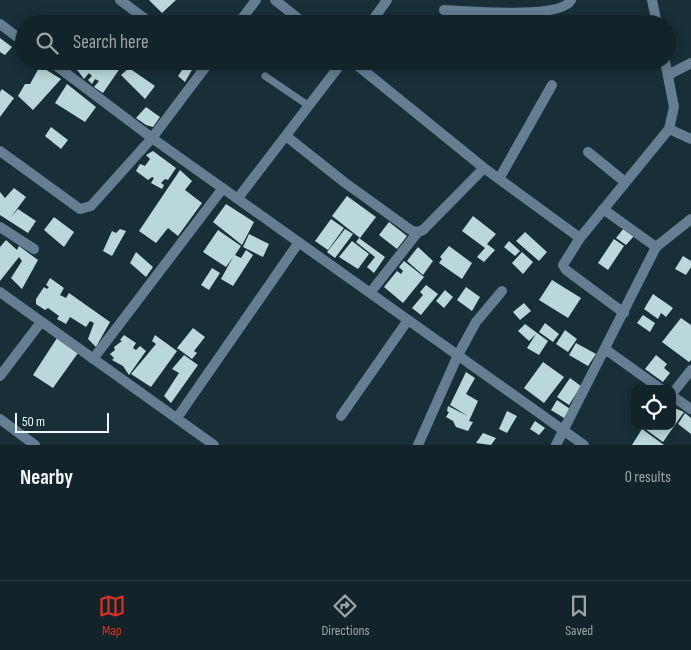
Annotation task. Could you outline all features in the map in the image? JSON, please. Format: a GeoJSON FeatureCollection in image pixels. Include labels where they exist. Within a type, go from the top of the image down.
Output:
{"type":"FeatureCollection","features":[{"type":"Feature","properties":{"kind":"street"},"geometry":{"type":"LineString","coordinates":[[120,0],[140,15]]}},
{"type":"Feature","properties":{"kind":"street"},"geometry":{"type":"LineString","coordinates":[[245,15],[256,0]]}},
{"type":"Feature","properties":{"kind":"street"},"geometry":{"type":"LineString","coordinates":[[275,0],[294,15]]}},
{"type":"Feature","properties":{"kind":"street"},"geometry":{"type":"LineString","coordinates":[[376,15],[387,0]]}},
{"type":"Feature","properties":{"kind":"street"},"geometry":{"type":"LineString","coordinates":[[444,10],[498,13],[558,10],[567,6],[571,0]]}},
{"type":"Feature","properties":{"kind":"street"},"geometry":{"type":"LineString","coordinates":[[652,0],[655,15]]}},
{"type":"Feature","properties":{"kind":"street"},"geometry":{"type":"LineString","coordinates":[[0,24],[15,35]]}},
{"type":"Feature","properties":{"kind":"street"},"geometry":{"type":"LineString","coordinates":[[668,75],[691,63]]}},
{"type":"Feature","properties":{"kind":"street"},"geometry":{"type":"LineString","coordinates":[[62,70],[152,138],[584,445]]}},
{"type":"Feature","properties":{"kind":"street"},"geometry":{"type":"LineString","coordinates":[[0,150],[80,208],[91,206],[152,138],[201,70]]}},
{"type":"Feature","properties":{"kind":"street"},"geometry":{"type":"LineString","coordinates":[[238,198],[336,70]]}},
{"type":"Feature","properties":{"kind":"street"},"geometry":{"type":"LineString","coordinates":[[363,70],[484,168],[580,238]]}},
{"type":"Feature","properties":{"kind":"street"},"geometry":{"type":"LineString","coordinates":[[624,313],[566,270],[563,265],[580,238],[669,129],[674,107],[667,70]]}},
{"type":"Feature","properties":{"kind":"street"},"geometry":{"type":"LineString","coordinates":[[500,179],[552,85]]}},
{"type":"Feature","properties":{"kind":"street"},"geometry":{"type":"LineString","coordinates":[[669,129],[691,139]]}},
{"type":"Feature","properties":{"kind":"street"},"geometry":{"type":"LineString","coordinates":[[286,136],[344,182],[412,231],[418,232]]}},
{"type":"Feature","properties":{"kind":"street"},"geometry":{"type":"LineString","coordinates":[[588,152],[625,182]]}},
{"type":"Feature","properties":{"kind":"street"},"geometry":{"type":"LineString","coordinates":[[370,292],[418,232],[423,230],[484,168]]}},
{"type":"Feature","properties":{"kind":"street"},"geometry":{"type":"LineString","coordinates":[[93,359],[223,188]]}},
{"type":"Feature","properties":{"kind":"street"},"geometry":{"type":"LineString","coordinates":[[603,210],[656,247]]}},
{"type":"Feature","properties":{"kind":"street"},"geometry":{"type":"LineString","coordinates":[[556,445],[656,247],[691,219]]}},
{"type":"Feature","properties":{"kind":"street"},"geometry":{"type":"LineString","coordinates":[[0,227],[34,249]]}},
{"type":"Feature","properties":{"kind":"street"},"geometry":{"type":"LineString","coordinates":[[177,418],[299,242]]}},
{"type":"Feature","properties":{"kind":"street"},"geometry":{"type":"LineString","coordinates":[[418,445],[458,355],[481,314],[502,291]]}},
{"type":"Feature","properties":{"kind":"street"},"geometry":{"type":"LineString","coordinates":[[0,292],[212,444]]}},
{"type":"Feature","properties":{"kind":"street"},"geometry":{"type":"LineString","coordinates":[[342,416],[408,320]]}},
{"type":"Feature","properties":{"kind":"street"},"geometry":{"type":"LineString","coordinates":[[0,376],[41,322]]}},
{"type":"Feature","properties":{"kind":"street"},"geometry":{"type":"LineString","coordinates":[[605,349],[655,385]]}},
{"type":"Feature","properties":{"kind":"street"},"geometry":{"type":"LineString","coordinates":[[676,390],[691,370]]}},
{"type":"Feature","properties":{"kind":"street"},"geometry":{"type":"LineString","coordinates":[[676,398],[691,409]]}},
{"type":"Feature","properties":{"kind":"street"},"geometry":{"type":"LineString","coordinates":[[0,419],[35,445]]}},
{"type":"Feature","properties":{"kind":"lane"},"geometry":{"type":"LineString","coordinates":[[265,76],[309,106]]}},
{"type":"Feature","properties":{"kind":"building"},"geometry":{"type":"Polygon","coordinates":[[[149,0],[176,0],[162,13],[149,0]]]}},
{"type":"Feature","properties":{"kind":"building"},"geometry":{"type":"Polygon","coordinates":[[[0,38],[12,47],[5,55],[0,52],[0,38]]]}},
{"type":"Feature","properties":{"kind":"building"},"geometry":{"type":"Polygon","coordinates":[[[38,70],[46,70],[61,79],[33,110],[18,96],[25,84],[30,84],[38,70]]]}},
{"type":"Feature","properties":{"kind":"building"},"geometry":{"type":"Polygon","coordinates":[[[77,70],[119,70],[103,93],[94,87],[99,81],[95,79],[92,84],[88,80],[92,76],[89,73],[84,79],[77,70]]]}},
{"type":"Feature","properties":{"kind":"building"},"geometry":{"type":"Polygon","coordinates":[[[127,70],[132,70],[155,86],[145,99],[121,75],[127,70]]]}},
{"type":"Feature","properties":{"kind":"building"},"geometry":{"type":"Polygon","coordinates":[[[182,70],[192,70],[185,82],[178,76],[182,70]]]}},
{"type":"Feature","properties":{"kind":"building"},"geometry":{"type":"Polygon","coordinates":[[[67,84],[96,107],[85,122],[55,103],[67,84]]]}},
{"type":"Feature","properties":{"kind":"building"},"geometry":{"type":"Polygon","coordinates":[[[2,89],[14,98],[0,117],[0,92],[2,89]]]}},
{"type":"Feature","properties":{"kind":"building"},"geometry":{"type":"Polygon","coordinates":[[[146,107],[160,117],[153,127],[146,125],[136,118],[146,107]]]}},
{"type":"Feature","properties":{"kind":"building"},"geometry":{"type":"Polygon","coordinates":[[[51,127],[68,140],[61,149],[45,136],[51,127]]]}},
{"type":"Feature","properties":{"kind":"building"},"geometry":{"type":"Polygon","coordinates":[[[153,151],[176,168],[168,180],[165,179],[161,183],[164,185],[162,189],[151,183],[154,178],[152,177],[148,180],[136,171],[140,164],[145,166],[150,159],[146,155],[153,151]]]}},
{"type":"Feature","properties":{"kind":"building"},"geometry":{"type":"Polygon","coordinates":[[[180,170],[192,181],[185,190],[202,203],[178,236],[168,228],[156,243],[139,231],[180,170]]]}},
{"type":"Feature","properties":{"kind":"building"},"geometry":{"type":"Polygon","coordinates":[[[14,188],[26,197],[11,217],[18,209],[36,221],[28,233],[0,215],[0,192],[5,198],[14,188]]]}},
{"type":"Feature","properties":{"kind":"building"},"geometry":{"type":"Polygon","coordinates":[[[347,196],[376,217],[360,238],[332,216],[347,196]]]}},
{"type":"Feature","properties":{"kind":"building"},"geometry":{"type":"Polygon","coordinates":[[[226,204],[254,222],[242,245],[213,222],[226,204]]]}},
{"type":"Feature","properties":{"kind":"building"},"geometry":{"type":"Polygon","coordinates":[[[473,216],[496,234],[487,244],[495,250],[484,262],[477,257],[485,248],[462,231],[473,216]]]}},
{"type":"Feature","properties":{"kind":"building"},"geometry":{"type":"Polygon","coordinates":[[[54,217],[74,232],[64,247],[44,230],[54,217]]]}},
{"type":"Feature","properties":{"kind":"building"},"geometry":{"type":"Polygon","coordinates":[[[331,219],[344,228],[328,250],[315,241],[331,219]]]}},
{"type":"Feature","properties":{"kind":"building"},"geometry":{"type":"Polygon","coordinates":[[[389,222],[407,236],[397,249],[379,235],[389,222]]]}},
{"type":"Feature","properties":{"kind":"building"},"geometry":{"type":"Polygon","coordinates":[[[624,228],[634,236],[626,245],[616,238],[624,228]]]}},
{"type":"Feature","properties":{"kind":"building"},"geometry":{"type":"Polygon","coordinates":[[[120,229],[126,231],[112,256],[103,251],[112,231],[116,233],[120,229]]]}},
{"type":"Feature","properties":{"kind":"building"},"geometry":{"type":"Polygon","coordinates":[[[345,229],[353,234],[335,258],[327,252],[345,229]]]}},
{"type":"Feature","properties":{"kind":"building"},"geometry":{"type":"Polygon","coordinates":[[[218,230],[241,246],[235,255],[241,258],[246,250],[253,255],[233,286],[221,279],[233,257],[226,267],[203,252],[218,230]]]}},
{"type":"Feature","properties":{"kind":"building"},"geometry":{"type":"Polygon","coordinates":[[[525,232],[547,252],[539,261],[516,241],[525,232]]]}},
{"type":"Feature","properties":{"kind":"building"},"geometry":{"type":"Polygon","coordinates":[[[249,234],[269,244],[263,257],[243,247],[249,234]]]}},
{"type":"Feature","properties":{"kind":"building"},"geometry":{"type":"Polygon","coordinates":[[[359,238],[385,257],[374,273],[367,267],[375,257],[356,242],[359,238]]]}},
{"type":"Feature","properties":{"kind":"building"},"geometry":{"type":"Polygon","coordinates":[[[614,239],[624,246],[608,270],[598,263],[614,239]]]}},
{"type":"Feature","properties":{"kind":"building"},"geometry":{"type":"Polygon","coordinates":[[[6,240],[17,250],[19,246],[38,260],[22,289],[11,278],[22,261],[19,257],[0,281],[0,247],[6,240]]]}},
{"type":"Feature","properties":{"kind":"building"},"geometry":{"type":"Polygon","coordinates":[[[352,241],[369,254],[358,269],[339,257],[352,241]]]}},
{"type":"Feature","properties":{"kind":"building"},"geometry":{"type":"Polygon","coordinates":[[[509,241],[520,251],[515,256],[504,247],[509,241]]]}},
{"type":"Feature","properties":{"kind":"building"},"geometry":{"type":"Polygon","coordinates":[[[449,246],[472,263],[462,279],[439,263],[442,259],[440,257],[449,246]]]}},
{"type":"Feature","properties":{"kind":"building"},"geometry":{"type":"Polygon","coordinates":[[[418,247],[433,261],[423,275],[407,261],[418,247]]]}},
{"type":"Feature","properties":{"kind":"building"},"geometry":{"type":"Polygon","coordinates":[[[136,252],[153,267],[146,277],[130,263],[136,252]]]}},
{"type":"Feature","properties":{"kind":"building"},"geometry":{"type":"Polygon","coordinates":[[[522,252],[533,262],[523,274],[512,263],[522,252]]]}},
{"type":"Feature","properties":{"kind":"building"},"geometry":{"type":"Polygon","coordinates":[[[683,256],[691,261],[691,267],[686,275],[675,269],[683,256]]]}},
{"type":"Feature","properties":{"kind":"building"},"geometry":{"type":"Polygon","coordinates":[[[404,261],[424,277],[403,303],[384,287],[397,271],[401,274],[403,271],[399,267],[404,261]]]}},
{"type":"Feature","properties":{"kind":"building"},"geometry":{"type":"Polygon","coordinates":[[[212,268],[220,273],[209,290],[201,285],[212,268]]]}},
{"type":"Feature","properties":{"kind":"building"},"geometry":{"type":"Polygon","coordinates":[[[50,278],[64,288],[60,295],[66,298],[69,293],[110,322],[96,347],[88,339],[94,323],[90,321],[86,327],[70,317],[66,324],[57,319],[59,316],[48,308],[45,310],[36,304],[36,299],[44,287],[47,289],[49,287],[46,285],[50,278]]]}},
{"type":"Feature","properties":{"kind":"building"},"geometry":{"type":"Polygon","coordinates":[[[552,280],[581,298],[568,318],[539,300],[552,280]]]}},
{"type":"Feature","properties":{"kind":"building"},"geometry":{"type":"Polygon","coordinates":[[[426,285],[438,294],[421,315],[412,308],[423,295],[420,292],[426,285]]]}},
{"type":"Feature","properties":{"kind":"building"},"geometry":{"type":"Polygon","coordinates":[[[466,287],[480,297],[472,311],[457,300],[466,287]]]}},
{"type":"Feature","properties":{"kind":"building"},"geometry":{"type":"Polygon","coordinates":[[[445,290],[453,297],[444,308],[436,301],[445,290]]]}},
{"type":"Feature","properties":{"kind":"building"},"geometry":{"type":"Polygon","coordinates":[[[653,294],[673,308],[666,317],[661,313],[658,319],[644,309],[653,294]]]}},
{"type":"Feature","properties":{"kind":"building"},"geometry":{"type":"Polygon","coordinates":[[[524,303],[531,311],[520,320],[513,312],[524,303]]]}},
{"type":"Feature","properties":{"kind":"building"},"geometry":{"type":"Polygon","coordinates":[[[643,315],[655,323],[650,332],[637,323],[643,315]]]}},
{"type":"Feature","properties":{"kind":"building"},"geometry":{"type":"Polygon","coordinates":[[[681,318],[691,325],[691,360],[689,362],[662,342],[681,318]]]}},
{"type":"Feature","properties":{"kind":"building"},"geometry":{"type":"Polygon","coordinates":[[[545,323],[559,334],[553,342],[539,332],[545,323]]]}},
{"type":"Feature","properties":{"kind":"building"},"geometry":{"type":"Polygon","coordinates":[[[525,324],[548,341],[539,355],[527,348],[536,334],[529,341],[518,331],[525,324]]]}},
{"type":"Feature","properties":{"kind":"building"},"geometry":{"type":"Polygon","coordinates":[[[193,328],[205,337],[194,351],[197,353],[192,359],[177,348],[193,328]]]}},
{"type":"Feature","properties":{"kind":"building"},"geometry":{"type":"Polygon","coordinates":[[[565,330],[577,339],[568,352],[556,344],[565,330]]]}},
{"type":"Feature","properties":{"kind":"building"},"geometry":{"type":"Polygon","coordinates":[[[124,335],[136,343],[133,348],[136,350],[140,346],[146,351],[129,375],[123,366],[112,360],[114,358],[110,354],[115,350],[114,347],[122,341],[120,340],[124,335]]]}},
{"type":"Feature","properties":{"kind":"building"},"geometry":{"type":"Polygon","coordinates":[[[155,335],[177,351],[151,387],[131,374],[156,344],[152,341],[155,335]]]}},
{"type":"Feature","properties":{"kind":"building"},"geometry":{"type":"Polygon","coordinates":[[[57,338],[78,353],[53,388],[33,375],[57,338]]]}},
{"type":"Feature","properties":{"kind":"building"},"geometry":{"type":"Polygon","coordinates":[[[576,343],[596,354],[588,366],[569,355],[576,343]]]}},
{"type":"Feature","properties":{"kind":"building"},"geometry":{"type":"Polygon","coordinates":[[[184,355],[198,365],[171,403],[164,396],[179,373],[172,369],[184,355]]]}},
{"type":"Feature","properties":{"kind":"building"},"geometry":{"type":"Polygon","coordinates":[[[656,355],[667,364],[664,368],[670,373],[663,382],[645,369],[656,355]]]}},
{"type":"Feature","properties":{"kind":"building"},"geometry":{"type":"Polygon","coordinates":[[[543,362],[564,377],[544,403],[524,388],[543,362]]]}},
{"type":"Feature","properties":{"kind":"building"},"geometry":{"type":"Polygon","coordinates":[[[466,372],[475,378],[466,394],[478,401],[469,421],[473,422],[468,431],[456,427],[453,421],[446,417],[449,412],[447,411],[448,406],[468,416],[450,405],[466,372]]]}},
{"type":"Feature","properties":{"kind":"building"},"geometry":{"type":"Polygon","coordinates":[[[570,378],[581,386],[569,405],[557,397],[570,378]]]}},
{"type":"Feature","properties":{"kind":"building"},"geometry":{"type":"Polygon","coordinates":[[[557,400],[570,409],[564,418],[551,410],[557,400]]]}},
{"type":"Feature","properties":{"kind":"building"},"geometry":{"type":"Polygon","coordinates":[[[676,409],[684,412],[676,423],[676,409]]]}},
{"type":"Feature","properties":{"kind":"building"},"geometry":{"type":"Polygon","coordinates":[[[507,411],[517,416],[507,433],[499,429],[507,411]]]}},
{"type":"Feature","properties":{"kind":"building"},"geometry":{"type":"Polygon","coordinates":[[[685,413],[691,418],[691,434],[678,424],[685,413]]]}},
{"type":"Feature","properties":{"kind":"building"},"geometry":{"type":"Polygon","coordinates":[[[535,421],[545,428],[539,435],[530,429],[535,421]]]}},
{"type":"Feature","properties":{"kind":"building"},"geometry":{"type":"Polygon","coordinates":[[[641,430],[643,430],[664,445],[632,445],[641,430]]]}},
{"type":"Feature","properties":{"kind":"building"},"geometry":{"type":"Polygon","coordinates":[[[646,430],[671,430],[663,442],[646,430]]]}},
{"type":"Feature","properties":{"kind":"building"},"geometry":{"type":"Polygon","coordinates":[[[483,433],[496,438],[491,445],[476,443],[483,433]]]}}]}
